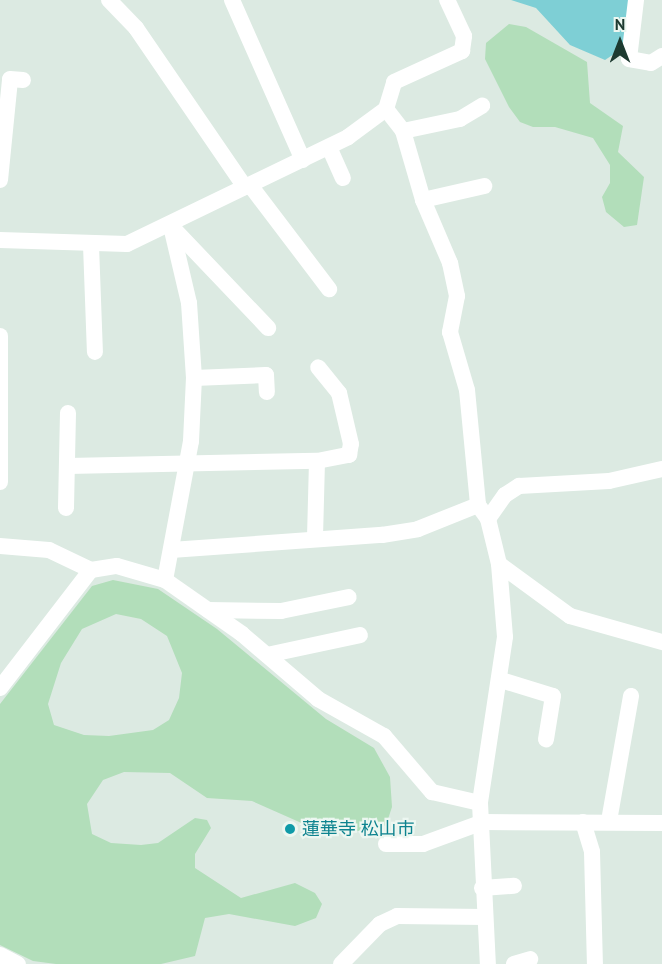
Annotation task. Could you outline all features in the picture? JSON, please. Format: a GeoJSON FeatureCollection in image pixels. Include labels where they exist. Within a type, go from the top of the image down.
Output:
{"type":"FeatureCollection","features":[{"type":"Feature","properties":{"kind":"street"},"geometry":{"type":"LineString","coordinates":[[109,0],[136,28],[248,186],[329,289]]}},
{"type":"Feature","properties":{"kind":"street"},"geometry":{"type":"LineString","coordinates":[[232,0],[303,160]]}},
{"type":"Feature","properties":{"kind":"street"},"geometry":{"type":"LineString","coordinates":[[0,240],[91,245],[128,244],[171,226],[328,147],[386,109],[394,82],[462,51],[464,36],[447,0]]}},
{"type":"Feature","properties":{"kind":"street"},"geometry":{"type":"LineString","coordinates":[[636,0],[629,59],[651,63],[662,56]]}},
{"type":"Feature","properties":{"kind":"street"},"geometry":{"type":"LineString","coordinates":[[0,180],[10,144],[10,80],[23,80]]}},
{"type":"Feature","properties":{"kind":"street"},"geometry":{"type":"LineString","coordinates":[[403,130],[460,119],[482,106]]}},
{"type":"Feature","properties":{"kind":"street"},"geometry":{"type":"LineString","coordinates":[[386,109],[403,130],[423,200],[457,296],[450,332],[467,390],[478,505],[488,519],[499,564],[505,615],[501,680],[480,803],[483,822],[482,888],[488,964]]}},
{"type":"Feature","properties":{"kind":"street"},"geometry":{"type":"LineString","coordinates":[[328,147],[343,178]]}},
{"type":"Feature","properties":{"kind":"street"},"geometry":{"type":"LineString","coordinates":[[423,200],[484,186]]}},
{"type":"Feature","properties":{"kind":"street"},"geometry":{"type":"LineString","coordinates":[[171,226],[268,328]]}},
{"type":"Feature","properties":{"kind":"street"},"geometry":{"type":"LineString","coordinates":[[165,580],[186,465],[194,378],[189,303],[171,226]]}},
{"type":"Feature","properties":{"kind":"street"},"geometry":{"type":"LineString","coordinates":[[91,245],[95,352]]}},
{"type":"Feature","properties":{"kind":"street"},"geometry":{"type":"LineString","coordinates":[[0,336],[0,482]]}},
{"type":"Feature","properties":{"kind":"street"},"geometry":{"type":"LineString","coordinates":[[68,466],[317,461],[350,455],[351,444],[339,393],[318,367]]}},
{"type":"Feature","properties":{"kind":"street"},"geometry":{"type":"LineString","coordinates":[[194,378],[266,375],[267,392]]}},
{"type":"Feature","properties":{"kind":"street"},"geometry":{"type":"LineString","coordinates":[[66,508],[68,413]]}},
{"type":"Feature","properties":{"kind":"street"},"geometry":{"type":"LineString","coordinates":[[315,539],[317,461]]}},
{"type":"Feature","properties":{"kind":"street"},"geometry":{"type":"LineString","coordinates":[[488,519],[505,495],[519,486],[538,481],[609,481],[662,469]]}},
{"type":"Feature","properties":{"kind":"street"},"geometry":{"type":"LineString","coordinates":[[171,550],[418,529],[478,505]]}},
{"type":"Feature","properties":{"kind":"street"},"geometry":{"type":"LineString","coordinates":[[0,546],[49,550],[91,570],[117,566],[165,580],[208,610],[318,699],[384,736],[432,792],[480,803]]}},
{"type":"Feature","properties":{"kind":"street"},"geometry":{"type":"LineString","coordinates":[[499,564],[570,616],[662,642]]}},
{"type":"Feature","properties":{"kind":"street"},"geometry":{"type":"LineString","coordinates":[[0,688],[91,570]]}},
{"type":"Feature","properties":{"kind":"street"},"geometry":{"type":"LineString","coordinates":[[208,610],[281,611],[349,597]]}},
{"type":"Feature","properties":{"kind":"street"},"geometry":{"type":"LineString","coordinates":[[267,656],[360,635]]}},
{"type":"Feature","properties":{"kind":"street"},"geometry":{"type":"LineString","coordinates":[[501,680],[554,696],[546,739]]}},
{"type":"Feature","properties":{"kind":"street"},"geometry":{"type":"LineString","coordinates":[[609,821],[631,696]]}},
{"type":"Feature","properties":{"kind":"street"},"geometry":{"type":"LineString","coordinates":[[386,844],[423,844],[483,822],[662,823]]}},
{"type":"Feature","properties":{"kind":"street"},"geometry":{"type":"LineString","coordinates":[[583,822],[592,852],[595,964]]}},
{"type":"Feature","properties":{"kind":"street"},"geometry":{"type":"LineString","coordinates":[[482,888],[514,886]]}},
{"type":"Feature","properties":{"kind":"street"},"geometry":{"type":"LineString","coordinates":[[341,964],[380,924],[397,916],[485,916]]}},
{"type":"Feature","properties":{"kind":"street"},"geometry":{"type":"LineString","coordinates":[[0,956],[18,964]]}},
{"type":"Feature","properties":{"kind":"green space"},"geometry":{"type":"Polygon","coordinates":[[[509,24],[526,27],[587,62],[590,103],[623,126],[618,152],[644,177],[637,225],[624,227],[606,212],[602,197],[610,183],[610,165],[593,138],[555,127],[533,127],[520,122],[509,107],[485,59],[486,43],[509,24]]]}},
{"type":"Feature","properties":{"kind":"green space"},"geometry":{"type":"Polygon","coordinates":[[[113,580],[158,589],[217,629],[326,719],[374,748],[390,777],[392,807],[386,825],[369,832],[306,825],[252,801],[207,798],[170,773],[124,772],[103,780],[87,804],[92,834],[111,843],[141,845],[158,843],[195,818],[207,820],[211,828],[195,854],[195,868],[241,898],[295,883],[315,893],[322,904],[316,918],[295,926],[229,914],[205,918],[195,956],[161,964],[56,964],[33,961],[0,945],[0,704],[92,586],[113,580]],[[116,614],[82,629],[61,663],[48,704],[54,725],[84,735],[109,736],[153,730],[169,720],[179,698],[182,673],[167,636],[141,619],[116,614]]]}},
{"type":"Feature","properties":{"kind":"water"},"geometry":{"type":"Polygon","coordinates":[[[511,0],[629,0],[623,48],[605,60],[570,45],[536,8],[511,0]]]}},
{"type":"Feature","properties":{"kind":"place","name":"蓮華寺 松山市"},"geometry":{"type":"Point","coordinates":[290,829]}}]}
